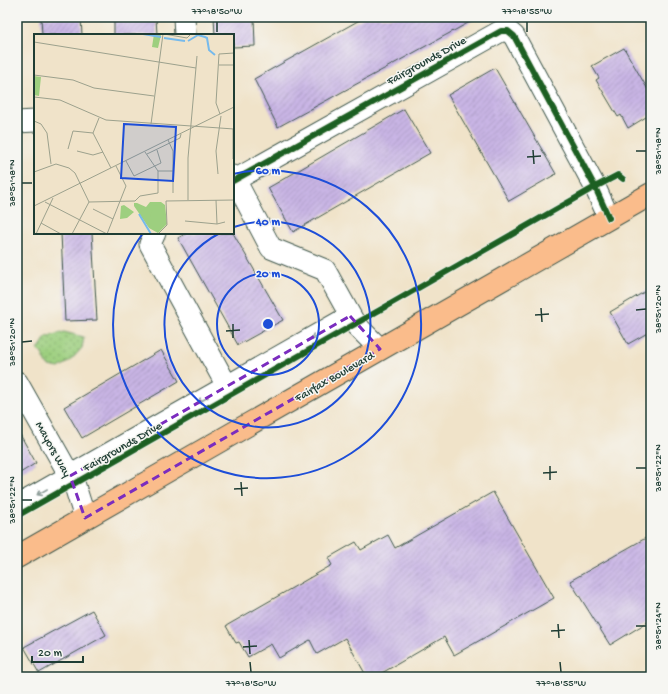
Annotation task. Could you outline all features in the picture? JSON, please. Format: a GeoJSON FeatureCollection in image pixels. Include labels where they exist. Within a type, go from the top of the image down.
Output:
{"type":"FeatureCollection","features":[{"type":"Feature","properties":{"kind":"main road","name":"Fairfax Boulevard"},"geometry":{"type":"LineString","coordinates":[[17,556],[651,194]]}},
{"type":"Feature","properties":{"kind":"street"},"geometry":{"type":"LineString","coordinates":[[184,17],[185,34]]}},
{"type":"Feature","properties":{"kind":"street","name":"Fairgrounds Drive"},"geometry":{"type":"LineString","coordinates":[[234,179],[501,31],[508,31],[514,36],[595,187],[609,218]]}},
{"type":"Feature","properties":{"kind":"street"},"geometry":{"type":"LineString","coordinates":[[17,122],[34,120]]}},
{"type":"Feature","properties":{"kind":"street"},"geometry":{"type":"LineString","coordinates":[[234,179],[272,248],[326,270],[355,324],[380,349]]}},
{"type":"Feature","properties":{"kind":"street"},"geometry":{"type":"LineString","coordinates":[[155,234],[150,244],[227,386]]}},
{"type":"Feature","properties":{"kind":"street","name":"Fairgrounds Drive"},"geometry":{"type":"LineString","coordinates":[[17,506],[350,316]]}},
{"type":"Feature","properties":{"kind":"street","name":"Mayors Way"},"geometry":{"type":"LineString","coordinates":[[17,382],[74,484],[85,518]]}},
{"type":"Feature","properties":{"kind":"highlighted area"},"geometry":{"type":"Polygon","coordinates":[[[350,316],[380,349],[85,518],[70,476],[350,316]]]}},
{"type":"Feature","properties":{"kind":"green space"},"geometry":{"type":"Polygon","coordinates":[[[64,332],[84,337],[82,348],[70,361],[59,368],[48,366],[42,354],[38,350],[46,337],[64,332]]]}},
{"type":"Feature","properties":{"kind":"building"},"geometry":{"type":"Polygon","coordinates":[[[41,17],[81,17],[82,34],[42,34],[41,17]]]}},
{"type":"Feature","properties":{"kind":"building"},"geometry":{"type":"Polygon","coordinates":[[[114,17],[156,17],[157,34],[114,34],[114,17]]]}},
{"type":"Feature","properties":{"kind":"building"},"geometry":{"type":"Polygon","coordinates":[[[214,17],[254,17],[255,46],[234,47],[234,34],[215,34],[214,17]]]}},
{"type":"Feature","properties":{"kind":"building"},"geometry":{"type":"Polygon","coordinates":[[[365,17],[479,17],[278,127],[254,79],[365,17]]]}},
{"type":"Feature","properties":{"kind":"building"},"geometry":{"type":"Polygon","coordinates":[[[624,48],[651,95],[651,114],[628,128],[621,115],[618,117],[596,80],[599,78],[592,66],[624,48]]]}},
{"type":"Feature","properties":{"kind":"building"},"geometry":{"type":"Polygon","coordinates":[[[495,68],[556,174],[509,201],[448,95],[495,68]]]}},
{"type":"Feature","properties":{"kind":"building"},"geometry":{"type":"Polygon","coordinates":[[[404,109],[430,153],[293,232],[268,188],[404,109]]]}},
{"type":"Feature","properties":{"kind":"building"},"geometry":{"type":"Polygon","coordinates":[[[61,234],[92,234],[97,320],[65,321],[61,234]]]}},
{"type":"Feature","properties":{"kind":"building"},"geometry":{"type":"Polygon","coordinates":[[[185,234],[234,234],[283,320],[238,345],[178,238],[185,234]]]}},
{"type":"Feature","properties":{"kind":"building"},"geometry":{"type":"Polygon","coordinates":[[[651,288],[651,331],[628,344],[610,312],[651,288]]]}},
{"type":"Feature","properties":{"kind":"building"},"geometry":{"type":"Polygon","coordinates":[[[161,350],[179,381],[82,438],[64,407],[161,350]]]}},
{"type":"Feature","properties":{"kind":"building"},"geometry":{"type":"Polygon","coordinates":[[[17,429],[36,463],[17,475],[17,429]]]}},
{"type":"Feature","properties":{"kind":"building"},"geometry":{"type":"Polygon","coordinates":[[[493,492],[554,598],[454,655],[444,637],[375,677],[367,677],[345,638],[317,654],[310,640],[279,658],[271,644],[248,657],[239,642],[236,643],[226,626],[332,565],[328,558],[356,542],[361,550],[388,535],[395,548],[493,492]]]}},
{"type":"Feature","properties":{"kind":"building"},"geometry":{"type":"Polygon","coordinates":[[[651,535],[651,620],[610,645],[570,581],[651,535]]]}},
{"type":"Feature","properties":{"kind":"building"},"geometry":{"type":"Polygon","coordinates":[[[92,610],[106,635],[39,673],[24,647],[92,610]]]}},
{"type":"Feature","properties":{"kind":"cycle path"},"geometry":{"type":"LineString","coordinates":[[234,180],[501,31],[508,31],[514,36],[595,187],[609,218]]}},
{"type":"Feature","properties":{"kind":"cycle path"},"geometry":{"type":"LineString","coordinates":[[17,516],[595,187],[618,175],[623,179]]}}]}
